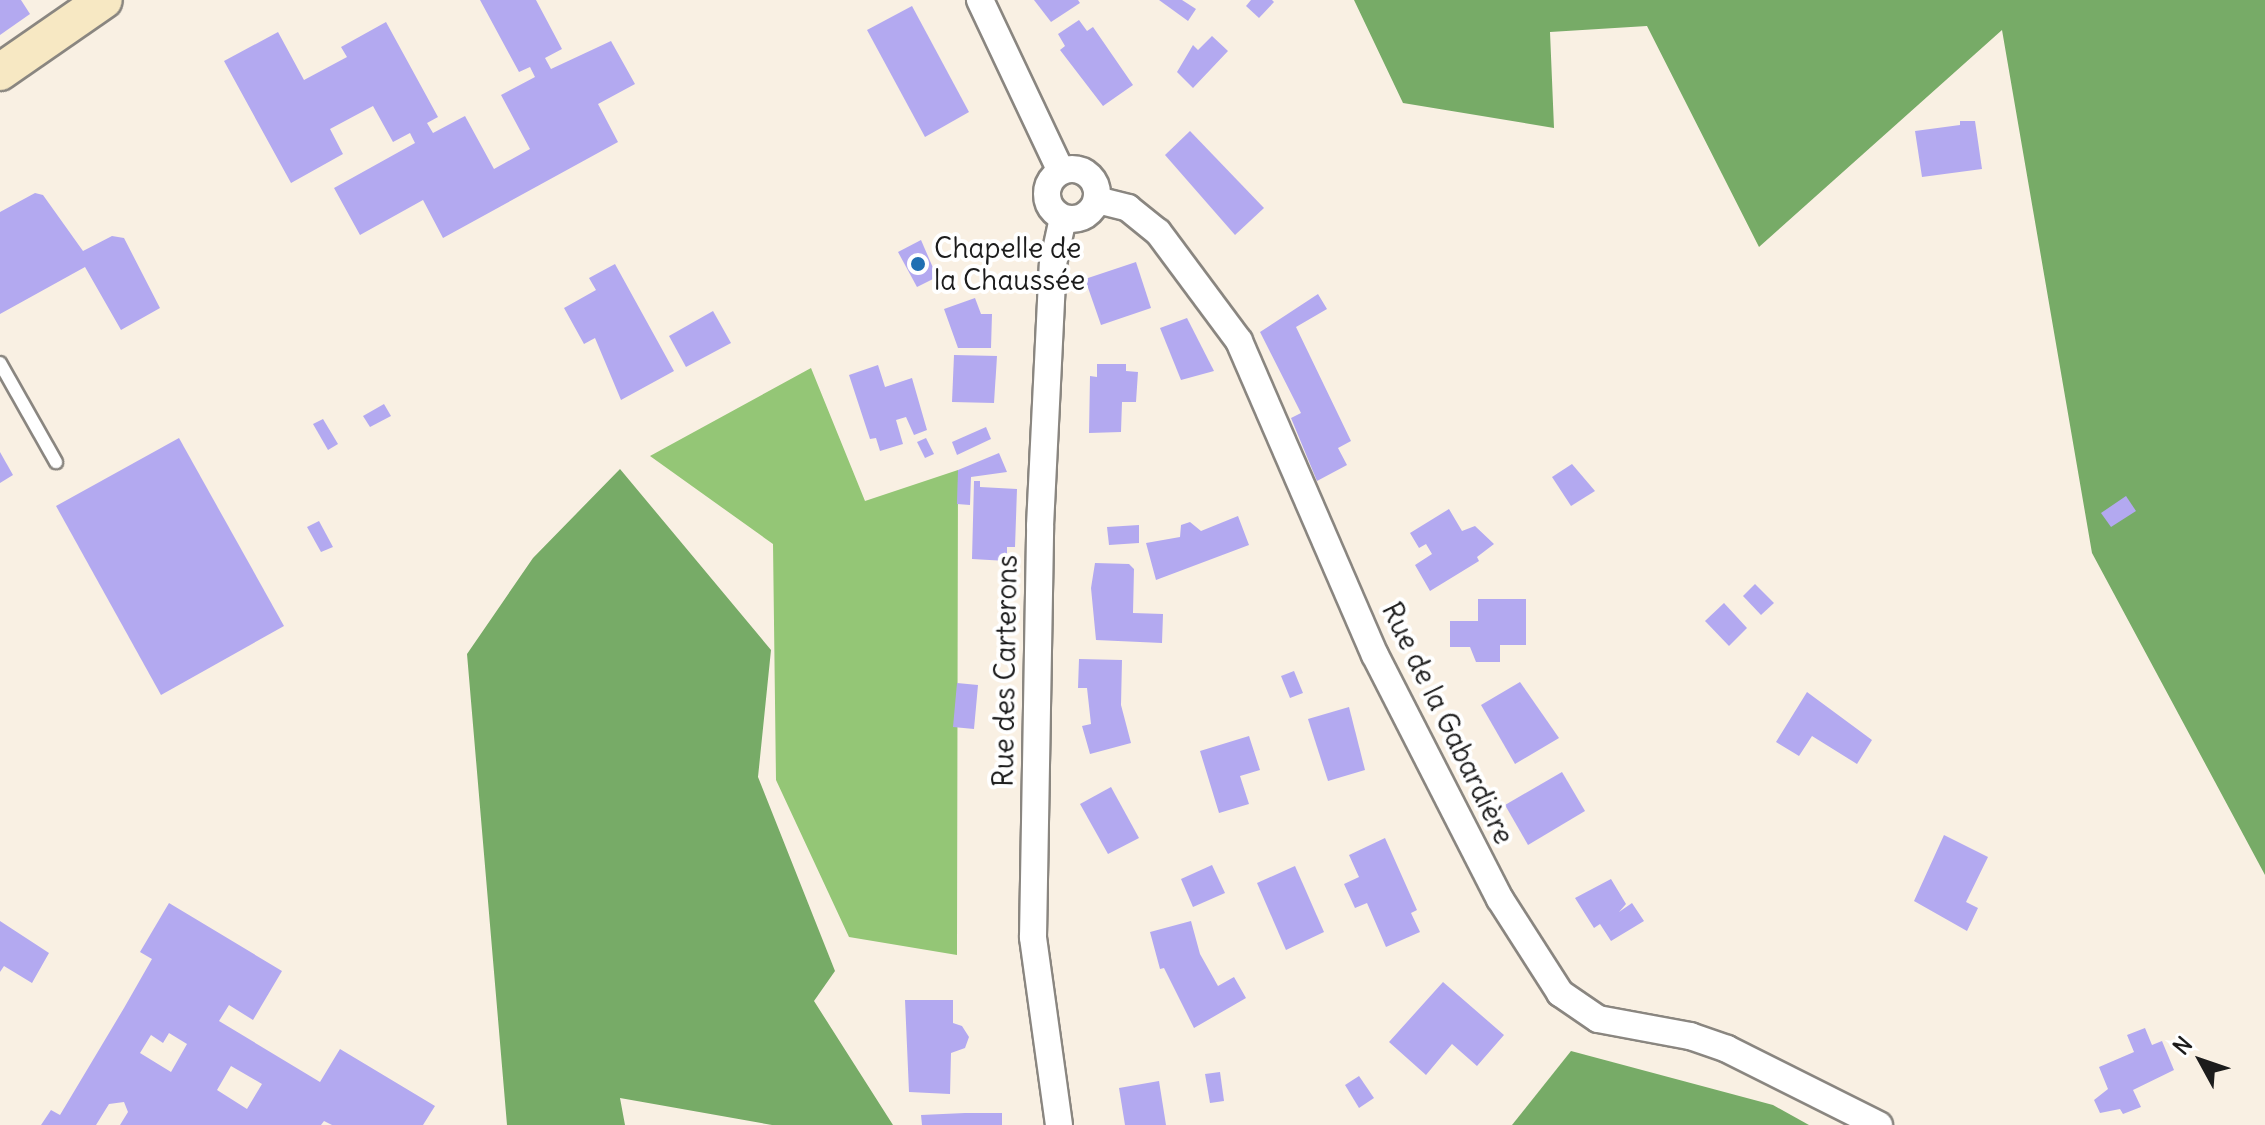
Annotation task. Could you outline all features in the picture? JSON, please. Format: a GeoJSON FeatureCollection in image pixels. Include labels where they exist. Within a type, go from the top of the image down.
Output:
{"type":"FeatureCollection","features":[{"type":"Feature","properties":{"kind":"street"},"geometry":{"type":"LineString","coordinates":[[0,72],[104,0]]}},
{"type":"Feature","properties":{"kind":"street"},"geometry":{"type":"LineString","coordinates":[[980,0],[1061,171]]}},
{"type":"Feature","properties":{"kind":"street"},"geometry":{"type":"LineString","coordinates":[[1061,171],[1084,172],[1095,184],[1097,200],[1088,215],[1063,218],[1047,200],[1049,183],[1061,171]]}},
{"type":"Feature","properties":{"kind":"street","name":"Rue de la Gabardière"},"geometry":{"type":"LineString","coordinates":[[1097,200],[1128,208],[1158,232],[1239,341],[1375,655],[1500,899],[1560,993],[1598,1019],[1690,1036],[1740,1054],[1879,1125]]}},
{"type":"Feature","properties":{"kind":"street","name":"Rue des Carterons"},"geometry":{"type":"LineString","coordinates":[[1059,1125],[1033,937],[1040,526],[1053,264],[1063,218]]}},
{"type":"Feature","properties":{"kind":"lane"},"geometry":{"type":"LineString","coordinates":[[0,363],[56,462]]}},
{"type":"Feature","properties":{"kind":"green space"},"geometry":{"type":"Polygon","coordinates":[[[1354,0],[2265,0],[2265,875],[2092,553],[2002,30],[1759,247],[1647,26],[1550,32],[1554,128],[1403,103],[1354,0]]]}},
{"type":"Feature","properties":{"kind":"green space"},"geometry":{"type":"Polygon","coordinates":[[[811,368],[865,501],[958,470],[957,955],[849,937],[776,780],[773,544],[650,456],[811,368]]]}},
{"type":"Feature","properties":{"kind":"green space"},"geometry":{"type":"Polygon","coordinates":[[[620,469],[771,650],[758,777],[835,971],[814,1001],[893,1125],[772,1125],[620,1098],[625,1125],[507,1125],[467,654],[533,558],[620,469]]]}},
{"type":"Feature","properties":{"kind":"green space"},"geometry":{"type":"Polygon","coordinates":[[[1571,1051],[1773,1105],[1809,1125],[1512,1125],[1571,1051]]]}},
{"type":"Feature","properties":{"kind":"building"},"geometry":{"type":"Polygon","coordinates":[[[0,0],[21,0],[30,14],[0,35],[0,0]]]}},
{"type":"Feature","properties":{"kind":"building"},"geometry":{"type":"Polygon","coordinates":[[[480,0],[536,0],[562,49],[545,58],[551,69],[611,41],[635,84],[598,104],[618,142],[443,238],[423,200],[360,235],[334,188],[415,143],[410,133],[393,142],[373,106],[330,129],[343,154],[291,183],[224,61],[278,32],[304,80],[347,57],[341,47],[386,22],[438,117],[427,123],[433,133],[465,116],[494,169],[530,149],[501,95],[535,77],[530,67],[519,72],[480,0]]]}},
{"type":"Feature","properties":{"kind":"building"},"geometry":{"type":"Polygon","coordinates":[[[1034,0],[1078,0],[1080,3],[1051,22],[1034,0]]]}},
{"type":"Feature","properties":{"kind":"building"},"geometry":{"type":"Polygon","coordinates":[[[1159,0],[1182,0],[1196,9],[1188,21],[1159,0]]]}},
{"type":"Feature","properties":{"kind":"building"},"geometry":{"type":"Polygon","coordinates":[[[1251,0],[1274,2],[1259,18],[1246,6],[1251,0]]]}},
{"type":"Feature","properties":{"kind":"building"},"geometry":{"type":"Polygon","coordinates":[[[912,6],[969,112],[925,137],[867,30],[912,6]]]}},
{"type":"Feature","properties":{"kind":"building"},"geometry":{"type":"Polygon","coordinates":[[[1079,20],[1087,31],[1093,27],[1133,85],[1103,106],[1060,50],[1065,46],[1058,34],[1079,20]]]}},
{"type":"Feature","properties":{"kind":"building"},"geometry":{"type":"Polygon","coordinates":[[[1212,36],[1228,51],[1193,88],[1177,72],[1193,45],[1198,50],[1212,36]]]}},
{"type":"Feature","properties":{"kind":"building"},"geometry":{"type":"Polygon","coordinates":[[[1960,121],[1975,121],[1982,169],[1922,177],[1915,131],[1960,125],[1960,121]]]}},
{"type":"Feature","properties":{"kind":"building"},"geometry":{"type":"Polygon","coordinates":[[[1190,131],[1264,208],[1235,235],[1165,155],[1190,131]]]}},
{"type":"Feature","properties":{"kind":"building"},"geometry":{"type":"Polygon","coordinates":[[[35,193],[43,195],[83,251],[112,236],[124,238],[160,308],[121,330],[85,267],[0,314],[0,212],[35,193]]]}},
{"type":"Feature","properties":{"kind":"building","name":"Chapelle de la Chaussée"},"geometry":{"type":"Polygon","coordinates":[[[921,240],[937,277],[917,287],[898,252],[921,240]]]}},
{"type":"Feature","properties":{"kind":"building"},"geometry":{"type":"Polygon","coordinates":[[[1136,262],[1151,308],[1101,325],[1085,279],[1136,262]]]}},
{"type":"Feature","properties":{"kind":"building"},"geometry":{"type":"Polygon","coordinates":[[[615,264],[674,371],[621,400],[595,338],[584,344],[564,308],[596,290],[589,278],[615,264]]]}},
{"type":"Feature","properties":{"kind":"building"},"geometry":{"type":"Polygon","coordinates":[[[1318,294],[1327,309],[1296,327],[1351,441],[1338,448],[1347,465],[1317,481],[1291,418],[1301,413],[1260,332],[1318,294]]]}},
{"type":"Feature","properties":{"kind":"building"},"geometry":{"type":"Polygon","coordinates":[[[975,298],[981,314],[992,314],[991,348],[958,348],[944,309],[975,298]]]}},
{"type":"Feature","properties":{"kind":"building"},"geometry":{"type":"Polygon","coordinates":[[[713,311],[731,343],[686,367],[669,336],[713,311]]]}},
{"type":"Feature","properties":{"kind":"building"},"geometry":{"type":"Polygon","coordinates":[[[1187,318],[1214,371],[1181,380],[1160,328],[1187,318]]]}},
{"type":"Feature","properties":{"kind":"building"},"geometry":{"type":"Polygon","coordinates":[[[954,355],[997,356],[994,403],[952,402],[954,355]]]}},
{"type":"Feature","properties":{"kind":"building"},"geometry":{"type":"Polygon","coordinates":[[[1097,364],[1126,364],[1126,371],[1138,372],[1136,402],[1122,402],[1121,432],[1089,433],[1090,376],[1097,377],[1097,364]]]}},
{"type":"Feature","properties":{"kind":"building"},"geometry":{"type":"Polygon","coordinates":[[[878,365],[885,387],[912,378],[927,430],[914,435],[906,417],[896,420],[903,444],[880,451],[876,438],[870,439],[849,375],[878,365]]]}},
{"type":"Feature","properties":{"kind":"building"},"geometry":{"type":"Polygon","coordinates":[[[384,404],[391,416],[370,427],[363,416],[384,404]]]}},
{"type":"Feature","properties":{"kind":"building"},"geometry":{"type":"Polygon","coordinates":[[[323,419],[338,444],[328,450],[313,424],[323,419]]]}},
{"type":"Feature","properties":{"kind":"building"},"geometry":{"type":"Polygon","coordinates":[[[986,427],[991,439],[957,455],[952,442],[986,427]]]}},
{"type":"Feature","properties":{"kind":"building"},"geometry":{"type":"Polygon","coordinates":[[[179,438],[284,626],[161,695],[56,506],[179,438]]]}},
{"type":"Feature","properties":{"kind":"building"},"geometry":{"type":"Polygon","coordinates":[[[926,438],[934,454],[925,458],[917,442],[926,438]]]}},
{"type":"Feature","properties":{"kind":"building"},"geometry":{"type":"Polygon","coordinates":[[[0,452],[13,475],[0,483],[0,452]]]}},
{"type":"Feature","properties":{"kind":"building"},"geometry":{"type":"Polygon","coordinates":[[[999,453],[1007,472],[971,477],[970,505],[957,504],[958,470],[999,453]]]}},
{"type":"Feature","properties":{"kind":"building"},"geometry":{"type":"Polygon","coordinates":[[[1572,464],[1595,491],[1571,506],[1552,477],[1572,464]]]}},
{"type":"Feature","properties":{"kind":"building"},"geometry":{"type":"Polygon","coordinates":[[[974,481],[980,481],[980,487],[1017,489],[1015,547],[1007,547],[1007,561],[972,559],[974,481]]]}},
{"type":"Feature","properties":{"kind":"building"},"geometry":{"type":"Polygon","coordinates":[[[2126,496],[2136,511],[2111,527],[2101,513],[2126,496]]]}},
{"type":"Feature","properties":{"kind":"building"},"geometry":{"type":"Polygon","coordinates":[[[1449,509],[1462,531],[1475,526],[1494,544],[1477,557],[1479,561],[1430,591],[1415,565],[1432,554],[1426,544],[1419,548],[1410,533],[1449,509]]]}},
{"type":"Feature","properties":{"kind":"building"},"geometry":{"type":"Polygon","coordinates":[[[1238,516],[1249,545],[1156,580],[1146,543],[1180,537],[1181,525],[1190,522],[1201,531],[1238,516]]]}},
{"type":"Feature","properties":{"kind":"building"},"geometry":{"type":"Polygon","coordinates":[[[319,521],[333,547],[321,552],[307,527],[319,521]]]}},
{"type":"Feature","properties":{"kind":"building"},"geometry":{"type":"Polygon","coordinates":[[[1139,525],[1139,543],[1109,545],[1107,527],[1139,525]]]}},
{"type":"Feature","properties":{"kind":"building"},"geometry":{"type":"Polygon","coordinates":[[[1095,563],[1129,564],[1134,569],[1133,613],[1163,614],[1162,643],[1096,640],[1091,588],[1095,563]]]}},
{"type":"Feature","properties":{"kind":"building"},"geometry":{"type":"Polygon","coordinates":[[[1755,584],[1774,603],[1761,615],[1743,596],[1755,584]]]}},
{"type":"Feature","properties":{"kind":"building"},"geometry":{"type":"Polygon","coordinates":[[[1478,599],[1526,599],[1526,645],[1500,645],[1500,662],[1476,662],[1470,647],[1450,647],[1450,621],[1478,621],[1478,599]]]}},
{"type":"Feature","properties":{"kind":"building"},"geometry":{"type":"Polygon","coordinates":[[[1724,603],[1747,628],[1729,646],[1705,621],[1724,603]]]}},
{"type":"Feature","properties":{"kind":"building"},"geometry":{"type":"Polygon","coordinates":[[[1079,659],[1122,660],[1121,705],[1131,743],[1090,754],[1082,726],[1091,724],[1087,688],[1078,688],[1079,659]]]}},
{"type":"Feature","properties":{"kind":"building"},"geometry":{"type":"Polygon","coordinates":[[[1294,671],[1303,693],[1290,698],[1281,676],[1294,671]]]}},
{"type":"Feature","properties":{"kind":"building"},"geometry":{"type":"Polygon","coordinates":[[[1520,682],[1559,738],[1515,764],[1481,705],[1520,682]]]}},
{"type":"Feature","properties":{"kind":"building"},"geometry":{"type":"Polygon","coordinates":[[[957,683],[978,685],[974,729],[953,727],[957,683]]]}},
{"type":"Feature","properties":{"kind":"building"},"geometry":{"type":"Polygon","coordinates":[[[1807,692],[1872,740],[1857,764],[1812,736],[1799,756],[1776,742],[1807,692]]]}},
{"type":"Feature","properties":{"kind":"building"},"geometry":{"type":"Polygon","coordinates":[[[1349,707],[1365,770],[1328,781],[1308,719],[1349,707]]]}},
{"type":"Feature","properties":{"kind":"building"},"geometry":{"type":"Polygon","coordinates":[[[1249,736],[1260,770],[1240,776],[1249,804],[1219,813],[1200,751],[1249,736]]]}},
{"type":"Feature","properties":{"kind":"building"},"geometry":{"type":"Polygon","coordinates":[[[1562,772],[1585,811],[1528,845],[1505,805],[1562,772]]]}},
{"type":"Feature","properties":{"kind":"building"},"geometry":{"type":"Polygon","coordinates":[[[1111,787],[1139,838],[1108,854],[1080,804],[1111,787]]]}},
{"type":"Feature","properties":{"kind":"building"},"geometry":{"type":"Polygon","coordinates":[[[1944,835],[1988,857],[1966,902],[1978,908],[1967,931],[1914,901],[1944,835]]]}},
{"type":"Feature","properties":{"kind":"building"},"geometry":{"type":"Polygon","coordinates":[[[1385,838],[1417,910],[1411,913],[1420,932],[1386,947],[1367,903],[1355,908],[1344,884],[1359,877],[1349,855],[1385,838]]]}},
{"type":"Feature","properties":{"kind":"building"},"geometry":{"type":"Polygon","coordinates":[[[1212,865],[1225,893],[1193,907],[1181,879],[1212,865]]]}},
{"type":"Feature","properties":{"kind":"building"},"geometry":{"type":"Polygon","coordinates":[[[1295,866],[1324,932],[1286,950],[1257,883],[1295,866]]]}},
{"type":"Feature","properties":{"kind":"building"},"geometry":{"type":"Polygon","coordinates":[[[1611,879],[1626,904],[1619,912],[1632,903],[1644,921],[1611,941],[1600,924],[1594,928],[1575,898],[1611,879]]]}},
{"type":"Feature","properties":{"kind":"building"},"geometry":{"type":"Polygon","coordinates":[[[169,903],[282,971],[253,1020],[229,1005],[219,1021],[320,1082],[340,1049],[435,1106],[423,1125],[332,1125],[324,1121],[321,1125],[120,1125],[128,1112],[124,1102],[109,1104],[96,1125],[41,1125],[51,1110],[60,1115],[124,1008],[152,959],[140,952],[169,903]],[[169,1033],[163,1043],[151,1035],[140,1053],[171,1072],[187,1044],[169,1033]],[[231,1066],[217,1090],[247,1109],[262,1084],[231,1066]]]}},
{"type":"Feature","properties":{"kind":"building"},"geometry":{"type":"Polygon","coordinates":[[[0,921],[49,953],[32,983],[4,966],[0,972],[0,921]]]}},
{"type":"Feature","properties":{"kind":"building"},"geometry":{"type":"Polygon","coordinates":[[[1191,921],[1200,954],[1218,986],[1234,977],[1246,998],[1194,1028],[1164,968],[1160,969],[1150,932],[1191,921]]]}},
{"type":"Feature","properties":{"kind":"building"},"geometry":{"type":"Polygon","coordinates":[[[1443,982],[1504,1035],[1477,1066],[1452,1044],[1426,1075],[1389,1042],[1443,982]]]}},
{"type":"Feature","properties":{"kind":"building"},"geometry":{"type":"Polygon","coordinates":[[[905,1000],[953,1000],[953,1023],[962,1026],[969,1037],[965,1048],[951,1053],[950,1094],[909,1092],[905,1000]]]}},
{"type":"Feature","properties":{"kind":"building"},"geometry":{"type":"Polygon","coordinates":[[[2145,1028],[2152,1045],[2162,1041],[2174,1070],[2133,1090],[2141,1107],[2123,1114],[2120,1109],[2100,1113],[2094,1100],[2108,1089],[2099,1067],[2134,1052],[2127,1035],[2145,1028]]]}},
{"type":"Feature","properties":{"kind":"building"},"geometry":{"type":"Polygon","coordinates":[[[1220,1072],[1224,1101],[1210,1103],[1205,1074],[1220,1072]]]}},
{"type":"Feature","properties":{"kind":"building"},"geometry":{"type":"Polygon","coordinates":[[[1359,1076],[1374,1098],[1359,1108],[1345,1085],[1359,1076]]]}},
{"type":"Feature","properties":{"kind":"building"},"geometry":{"type":"Polygon","coordinates":[[[1159,1081],[1166,1125],[1125,1125],[1119,1088],[1159,1081]]]}},
{"type":"Feature","properties":{"kind":"building"},"geometry":{"type":"Polygon","coordinates":[[[1002,1113],[1002,1125],[922,1125],[921,1115],[1002,1113]]]}},
{"type":"Feature","properties":{"kind":"place","name":"Chapelle de la Chaussée"},"geometry":{"type":"Point","coordinates":[918,264]}}]}
